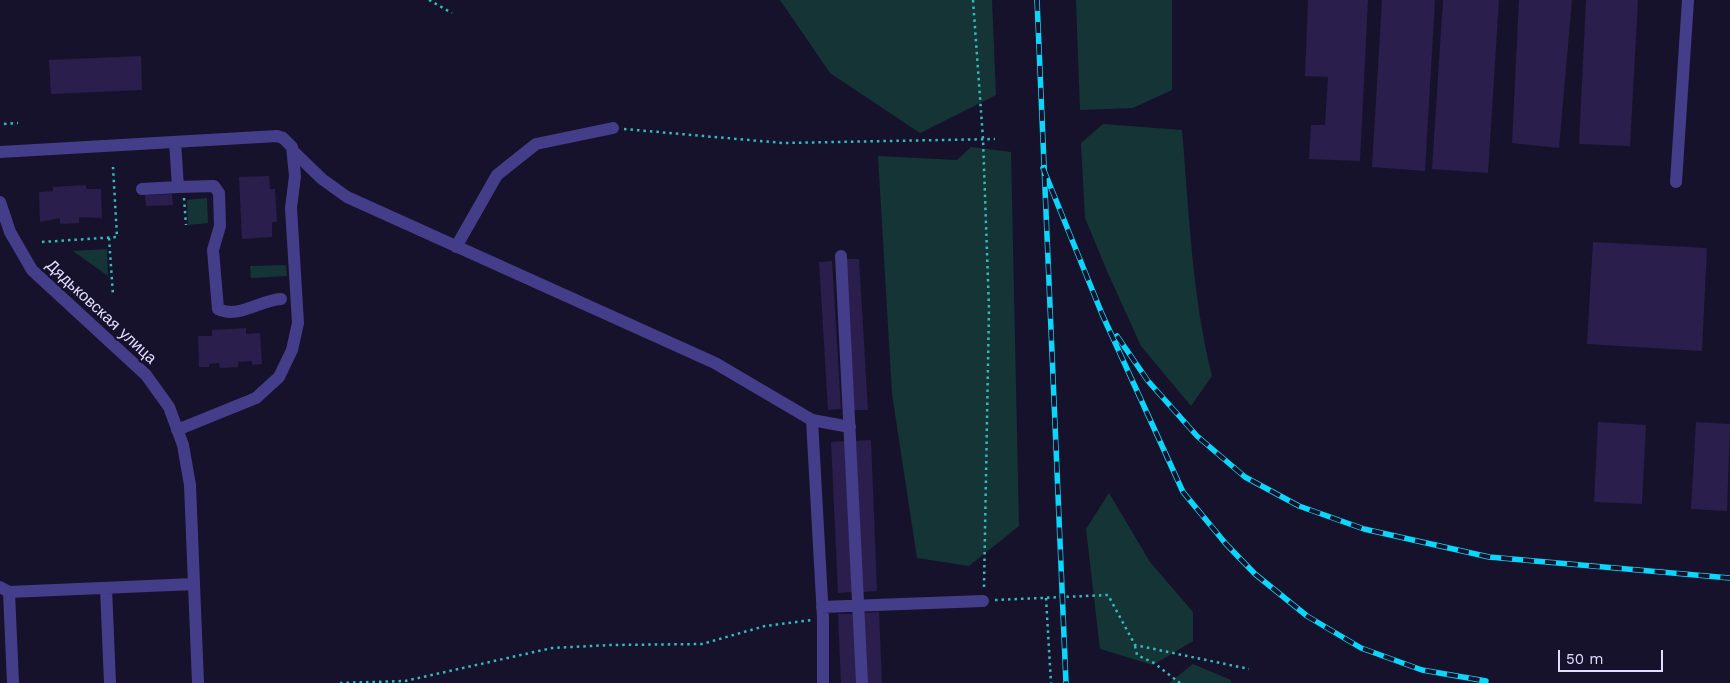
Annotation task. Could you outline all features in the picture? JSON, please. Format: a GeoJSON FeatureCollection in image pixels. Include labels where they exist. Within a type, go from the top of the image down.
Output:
{"type":"FeatureCollection","features":[{"type":"Feature","properties":{"kind":"street"},"geometry":{"type":"LineString","coordinates":[[1676,182],[1688,0]]}},
{"type":"Feature","properties":{"kind":"street"},"geometry":{"type":"LineString","coordinates":[[456,247],[497,175],[536,144],[613,128]]}},
{"type":"Feature","properties":{"kind":"street"},"geometry":{"type":"LineString","coordinates":[[0,152],[277,136],[289,142],[294,151],[322,179],[347,197],[715,363],[812,420],[850,427]]}},
{"type":"Feature","properties":{"kind":"street"},"geometry":{"type":"LineString","coordinates":[[175,142],[181,187]]}},
{"type":"Feature","properties":{"kind":"street"},"geometry":{"type":"LineString","coordinates":[[177,430],[256,398],[279,377],[292,350],[298,323],[291,208],[295,176],[294,151]]}},
{"type":"Feature","properties":{"kind":"street"},"geometry":{"type":"LineString","coordinates":[[142,189],[214,186],[218,193],[220,230],[213,250],[218,309],[225,311],[250,309],[266,300],[281,299]]}},
{"type":"Feature","properties":{"kind":"street","name":"Дядьковская улица"},"geometry":{"type":"LineString","coordinates":[[0,202],[5,234],[32,270],[146,375],[169,407],[184,445],[190,485],[198,683]]}},
{"type":"Feature","properties":{"kind":"street"},"geometry":{"type":"LineString","coordinates":[[841,256],[862,683]]}},
{"type":"Feature","properties":{"kind":"street"},"geometry":{"type":"LineString","coordinates":[[812,420],[823,613],[823,683]]}},
{"type":"Feature","properties":{"kind":"street"},"geometry":{"type":"LineString","coordinates":[[13,683],[5,589],[106,588],[194,584]]}},
{"type":"Feature","properties":{"kind":"street"},"geometry":{"type":"LineString","coordinates":[[106,588],[110,683]]}},
{"type":"Feature","properties":{"kind":"street"},"geometry":{"type":"LineString","coordinates":[[823,613],[859,606],[983,601]]}},
{"type":"Feature","properties":{"kind":"path"},"geometry":{"type":"LineString","coordinates":[[429,0],[452,13]]}},
{"type":"Feature","properties":{"kind":"path"},"geometry":{"type":"LineString","coordinates":[[973,0],[982,139],[989,309],[983,601],[1108,595],[1135,645],[1136,655],[1154,663],[1180,683]]}},
{"type":"Feature","properties":{"kind":"path"},"geometry":{"type":"LineString","coordinates":[[4,124],[18,123]]}},
{"type":"Feature","properties":{"kind":"path"},"geometry":{"type":"LineString","coordinates":[[613,128],[783,143],[995,139]]}},
{"type":"Feature","properties":{"kind":"path"},"geometry":{"type":"LineString","coordinates":[[42,242],[117,238],[113,168]]}},
{"type":"Feature","properties":{"kind":"path"},"geometry":{"type":"LineString","coordinates":[[181,187],[186,224]]}},
{"type":"Feature","properties":{"kind":"path"},"geometry":{"type":"LineString","coordinates":[[109,238],[113,295]]}},
{"type":"Feature","properties":{"kind":"path"},"geometry":{"type":"LineString","coordinates":[[1046,598],[1051,683]]}},
{"type":"Feature","properties":{"kind":"path"},"geometry":{"type":"LineString","coordinates":[[340,683],[405,681],[552,648],[702,644],[765,626],[823,613]]}},
{"type":"Feature","properties":{"kind":"path"},"geometry":{"type":"LineString","coordinates":[[1135,645],[1249,669]]}},
{"type":"Feature","properties":{"kind":"green space"},"geometry":{"type":"Polygon","coordinates":[[[780,0],[992,0],[996,95],[920,133],[830,73],[780,0]]]}},
{"type":"Feature","properties":{"kind":"green space"},"geometry":{"type":"Polygon","coordinates":[[[1076,0],[1172,0],[1172,90],[1133,108],[1080,110],[1076,0]]]}},
{"type":"Feature","properties":{"kind":"green space"},"geometry":{"type":"Polygon","coordinates":[[[1103,124],[1182,130],[1196,285],[1205,346],[1212,376],[1191,406],[1141,346],[1085,218],[1081,143],[1103,124]]]}},
{"type":"Feature","properties":{"kind":"green space"},"geometry":{"type":"Polygon","coordinates":[[[971,147],[1011,152],[1019,526],[969,566],[917,558],[892,394],[878,156],[957,160],[971,147]]]}},
{"type":"Feature","properties":{"kind":"green space"},"geometry":{"type":"Polygon","coordinates":[[[207,198],[208,223],[188,225],[187,200],[207,198]]]}},
{"type":"Feature","properties":{"kind":"green space"},"geometry":{"type":"Polygon","coordinates":[[[107,249],[108,276],[73,251],[107,249]]]}},
{"type":"Feature","properties":{"kind":"green space"},"geometry":{"type":"Polygon","coordinates":[[[286,265],[287,276],[251,278],[250,266],[286,265]]]}},
{"type":"Feature","properties":{"kind":"green space"},"geometry":{"type":"Polygon","coordinates":[[[1109,493],[1150,562],[1193,612],[1193,641],[1153,665],[1100,649],[1086,529],[1109,493]]]}},
{"type":"Feature","properties":{"kind":"green space"},"geometry":{"type":"Polygon","coordinates":[[[1193,664],[1231,680],[1231,683],[1169,683],[1193,664]]]}},
{"type":"Feature","properties":{"kind":"building"},"geometry":{"type":"Polygon","coordinates":[[[1308,0],[1368,0],[1360,161],[1309,159],[1311,125],[1325,125],[1328,77],[1305,76],[1308,0]]]}},
{"type":"Feature","properties":{"kind":"building"},"geometry":{"type":"Polygon","coordinates":[[[1382,0],[1435,0],[1425,171],[1372,167],[1382,0]]]}},
{"type":"Feature","properties":{"kind":"building"},"geometry":{"type":"Polygon","coordinates":[[[1443,0],[1499,0],[1488,173],[1432,169],[1443,0]]]}},
{"type":"Feature","properties":{"kind":"building"},"geometry":{"type":"Polygon","coordinates":[[[1519,0],[1572,0],[1559,148],[1512,143],[1519,0]]]}},
{"type":"Feature","properties":{"kind":"building"},"geometry":{"type":"Polygon","coordinates":[[[1586,0],[1638,0],[1630,146],[1579,144],[1586,0]]]}},
{"type":"Feature","properties":{"kind":"building"},"geometry":{"type":"Polygon","coordinates":[[[141,56],[142,90],[51,94],[49,60],[141,56]]]}},
{"type":"Feature","properties":{"kind":"building"},"geometry":{"type":"Polygon","coordinates":[[[269,176],[270,189],[275,189],[277,222],[272,222],[272,237],[242,239],[239,177],[269,176]]]}},
{"type":"Feature","properties":{"kind":"building"},"geometry":{"type":"Polygon","coordinates":[[[86,185],[86,189],[101,189],[102,218],[79,217],[79,223],[60,224],[60,218],[40,222],[39,192],[53,191],[53,187],[86,185]]]}},
{"type":"Feature","properties":{"kind":"building"},"geometry":{"type":"Polygon","coordinates":[[[172,194],[173,205],[146,206],[145,195],[172,194]]]}},
{"type":"Feature","properties":{"kind":"building"},"geometry":{"type":"Polygon","coordinates":[[[1593,242],[1707,248],[1702,351],[1587,344],[1593,242]]]}},
{"type":"Feature","properties":{"kind":"building"},"geometry":{"type":"Polygon","coordinates":[[[846,259],[859,259],[868,410],[854,410],[846,259]]]}},
{"type":"Feature","properties":{"kind":"building"},"geometry":{"type":"Polygon","coordinates":[[[832,261],[841,409],[828,410],[819,262],[832,261]]]}},
{"type":"Feature","properties":{"kind":"building"},"geometry":{"type":"Polygon","coordinates":[[[246,328],[246,334],[260,333],[262,364],[252,365],[252,361],[238,362],[238,367],[220,368],[219,363],[209,364],[209,367],[199,367],[198,336],[212,336],[212,330],[246,328]]]}},
{"type":"Feature","properties":{"kind":"building"},"geometry":{"type":"Polygon","coordinates":[[[1598,422],[1646,425],[1642,504],[1594,502],[1598,422]]]}},
{"type":"Feature","properties":{"kind":"building"},"geometry":{"type":"Polygon","coordinates":[[[1696,422],[1730,424],[1727,511],[1691,509],[1696,422]]]}},
{"type":"Feature","properties":{"kind":"building"},"geometry":{"type":"Polygon","coordinates":[[[871,440],[877,591],[862,592],[856,441],[871,440]]]}},
{"type":"Feature","properties":{"kind":"building"},"geometry":{"type":"Polygon","coordinates":[[[846,441],[853,592],[838,593],[831,442],[846,441]]]}},
{"type":"Feature","properties":{"kind":"building"},"geometry":{"type":"Polygon","coordinates":[[[879,612],[882,683],[866,683],[863,613],[879,612]]]}},
{"type":"Feature","properties":{"kind":"building"},"geometry":{"type":"Polygon","coordinates":[[[838,614],[854,614],[857,683],[841,683],[838,614]]]}},
{"type":"Feature","properties":{"kind":"railway"},"geometry":{"type":"LineString","coordinates":[[1037,0],[1066,683]]}},
{"type":"Feature","properties":{"kind":"railway"},"geometry":{"type":"LineString","coordinates":[[1043,168],[1102,314],[1183,492],[1226,544],[1255,574],[1307,616],[1361,648],[1422,670],[1486,681]]}},
{"type":"Feature","properties":{"kind":"railway"},"geometry":{"type":"LineString","coordinates":[[1117,336],[1148,381],[1197,436],[1245,477],[1299,506],[1364,529],[1489,557],[1730,578]]}}]}
